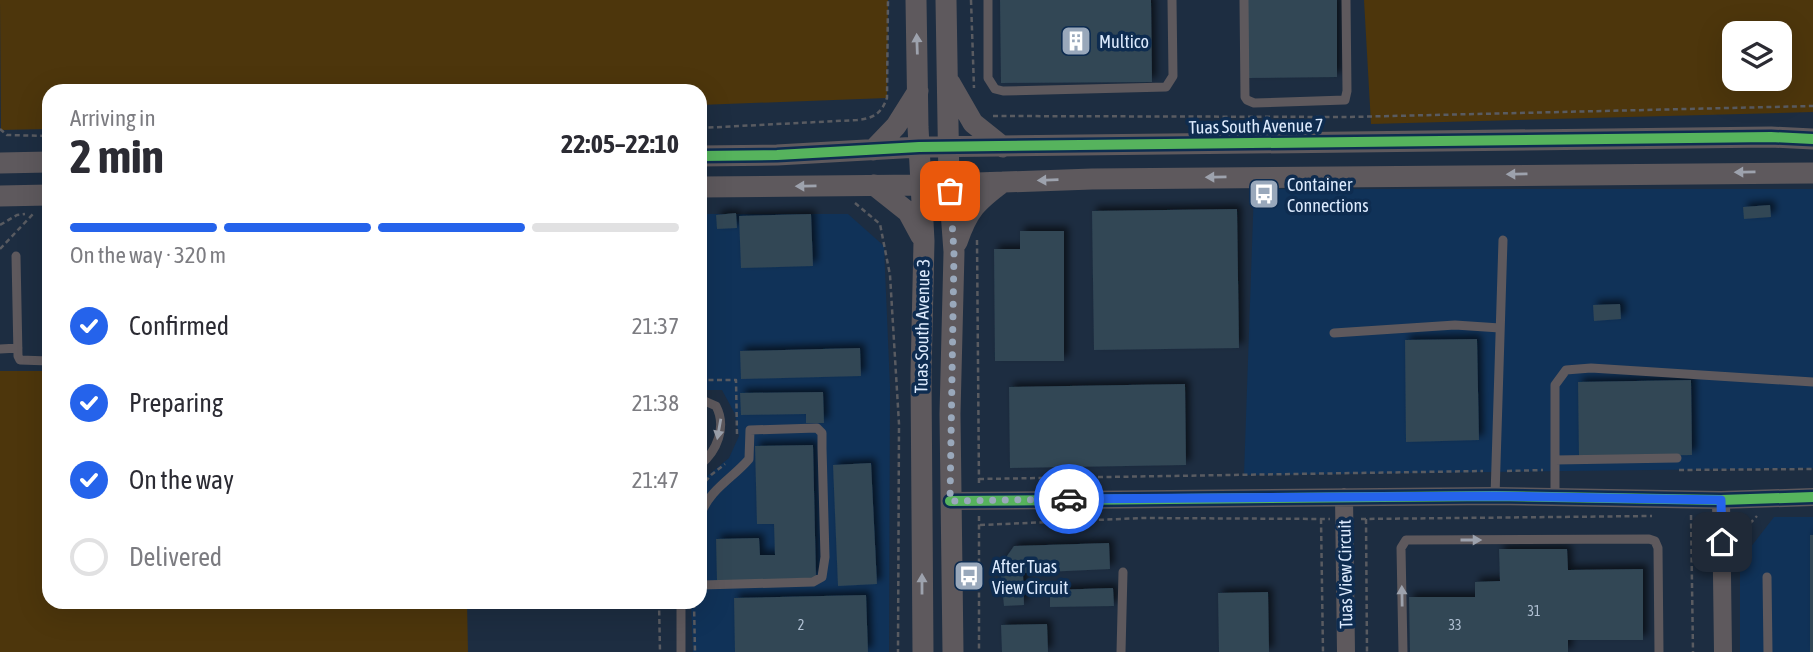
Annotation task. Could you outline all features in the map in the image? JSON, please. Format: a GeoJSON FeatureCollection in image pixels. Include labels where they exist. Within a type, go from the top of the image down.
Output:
{"type":"FeatureCollection","features":[{"type":"Feature","properties":{"kind":"street","name":"Tuas South Avenue 3"},"geometry":{"type":"LineString","coordinates":[[916,0],[924,241],[920,374],[923,652]]}},
{"type":"Feature","properties":{"kind":"street","name":"Tuas South Avenue 3"},"geometry":{"type":"LineString","coordinates":[[946,0],[949,184],[954,252],[950,501],[953,652]]}},
{"type":"Feature","properties":{"kind":"street"},"geometry":{"type":"LineString","coordinates":[[947,78],[973,122],[1003,147]]}},
{"type":"Feature","properties":{"kind":"street"},"geometry":{"type":"LineString","coordinates":[[873,150],[906,113],[919,89]]}},
{"type":"Feature","properties":{"kind":"street","name":"Tuas South Avenue 7"},"geometry":{"type":"LineString","coordinates":[[707,156],[919,147],[1771,137],[1813,139]]}},
{"type":"Feature","properties":{"kind":"street"},"geometry":{"type":"LineString","coordinates":[[3,160],[42,162]]}},
{"type":"Feature","properties":{"kind":"street"},"geometry":{"type":"LineString","coordinates":[[707,187],[922,185],[1117,178],[1813,173]]}},
{"type":"Feature","properties":{"kind":"street"},"geometry":{"type":"LineString","coordinates":[[954,252],[965,219],[973,208],[1003,182]]}},
{"type":"Feature","properties":{"kind":"street"},"geometry":{"type":"LineString","coordinates":[[874,185],[908,212],[924,241]]}},
{"type":"Feature","properties":{"kind":"street"},"geometry":{"type":"LineString","coordinates":[[2,198],[42,204]]}},
{"type":"Feature","properties":{"kind":"street","name":"Tuas View Circuit"},"geometry":{"type":"LineString","coordinates":[[1344,496],[1346,652]]}},
{"type":"Feature","properties":{"kind":"street","name":"Tuas View Circuit"},"geometry":{"type":"LineString","coordinates":[[950,501],[1494,496],[1721,507],[1813,498]]}},
{"type":"Feature","properties":{"kind":"street"},"geometry":{"type":"LineString","coordinates":[[1721,507],[1723,652]]}},
{"type":"Feature","properties":{"kind":"lane"},"geometry":{"type":"LineString","coordinates":[[988,0],[988,78],[995,89],[1003,91],[1166,87],[1173,76],[1172,0]]}},
{"type":"Feature","properties":{"kind":"lane"},"geometry":{"type":"LineString","coordinates":[[1244,0],[1245,97],[1254,103],[1345,100],[1346,0]]}},
{"type":"Feature","properties":{"kind":"lane"},"geometry":{"type":"LineString","coordinates":[[1494,496],[1503,240]]}},
{"type":"Feature","properties":{"kind":"lane"},"geometry":{"type":"LineString","coordinates":[[16,256],[20,360],[42,361]]}},
{"type":"Feature","properties":{"kind":"lane"},"geometry":{"type":"LineString","coordinates":[[1334,333],[1455,326],[1500,328]]}},
{"type":"Feature","properties":{"kind":"lane"},"geometry":{"type":"LineString","coordinates":[[0,349],[18,348]]}},
{"type":"Feature","properties":{"kind":"lane"},"geometry":{"type":"LineString","coordinates":[[1555,497],[1555,385],[1566,370],[1591,368],[1813,382]]}},
{"type":"Feature","properties":{"kind":"lane"},"geometry":{"type":"LineString","coordinates":[[707,402],[716,406],[722,421],[712,453],[707,458]]}},
{"type":"Feature","properties":{"kind":"lane"},"geometry":{"type":"LineString","coordinates":[[707,501],[720,485],[749,459],[750,430],[817,428],[822,433],[825,557],[822,577],[813,582],[707,587]]}},
{"type":"Feature","properties":{"kind":"lane"},"geometry":{"type":"LineString","coordinates":[[1555,465],[1677,458]]}},
{"type":"Feature","properties":{"kind":"lane"},"geometry":{"type":"LineString","coordinates":[[1403,652],[1401,548],[1406,540],[1653,539],[1658,548],[1659,652]]}},
{"type":"Feature","properties":{"kind":"lane"},"geometry":{"type":"LineString","coordinates":[[1121,652],[1123,572]]}},
{"type":"Feature","properties":{"kind":"lane"},"geometry":{"type":"LineString","coordinates":[[1767,577],[1768,652]]}},
{"type":"Feature","properties":{"kind":"lane"},"geometry":{"type":"LineString","coordinates":[[681,609],[681,652]]}},
{"type":"Feature","properties":{"kind":"path"},"geometry":{"type":"LineString","coordinates":[[707,128],[857,120],[871,118],[882,112],[887,98],[888,0]]}},
{"type":"Feature","properties":{"kind":"path"},"geometry":{"type":"LineString","coordinates":[[971,0],[975,94]]}},
{"type":"Feature","properties":{"kind":"path"},"geometry":{"type":"LineString","coordinates":[[987,115],[1349,117],[1813,106]]}},
{"type":"Feature","properties":{"kind":"path"},"geometry":{"type":"LineString","coordinates":[[1349,112],[1349,117]]}},
{"type":"Feature","properties":{"kind":"path"},"geometry":{"type":"LineString","coordinates":[[0,129],[7,135],[42,136]]}},
{"type":"Feature","properties":{"kind":"path"},"geometry":{"type":"LineString","coordinates":[[848,198],[880,224],[890,275],[898,424],[898,652]]}},
{"type":"Feature","properties":{"kind":"path"},"geometry":{"type":"LineString","coordinates":[[0,249],[42,206]]}},
{"type":"Feature","properties":{"kind":"path"},"geometry":{"type":"LineString","coordinates":[[0,225],[17,215],[33,214]]}},
{"type":"Feature","properties":{"kind":"path"},"geometry":{"type":"LineString","coordinates":[[977,237],[979,652]]}},
{"type":"Feature","properties":{"kind":"path"},"geometry":{"type":"LineString","coordinates":[[979,479],[1495,471],[1555,465]]}},
{"type":"Feature","properties":{"kind":"path"},"geometry":{"type":"LineString","coordinates":[[1680,470],[1813,469]]}},
{"type":"Feature","properties":{"kind":"path"},"geometry":{"type":"LineString","coordinates":[[1693,652],[1691,515],[1721,507]]}},
{"type":"Feature","properties":{"kind":"path"},"geometry":{"type":"LineString","coordinates":[[1751,514],[1760,513]]}},
{"type":"Feature","properties":{"kind":"path"},"geometry":{"type":"LineString","coordinates":[[979,525],[1142,519],[1664,516]]}},
{"type":"Feature","properties":{"kind":"path"},"geometry":{"type":"LineString","coordinates":[[1321,519],[1323,652]]}},
{"type":"Feature","properties":{"kind":"path"},"geometry":{"type":"LineString","coordinates":[[1366,519],[1367,652]]}},
{"type":"Feature","properties":{"kind":"path"},"geometry":{"type":"LineString","coordinates":[[659,609],[660,652]]}},
{"type":"Feature","properties":{"kind":"path"},"geometry":{"type":"LineString","coordinates":[[694,609],[695,652]]}},
{"type":"Feature","properties":{"kind":"shaded area"},"geometry":{"type":"Polygon","coordinates":[[[0,0],[888,0],[887,98],[707,105],[707,84],[42,84],[42,129],[1,130],[0,0]]]}},
{"type":"Feature","properties":{"kind":"shaded area"},"geometry":{"type":"Polygon","coordinates":[[[1364,0],[1813,0],[1813,112],[1371,124],[1364,0]]]}},
{"type":"Feature","properties":{"kind":"shaded area"},"geometry":{"type":"Polygon","coordinates":[[[1254,189],[1813,189],[1813,468],[1244,475],[1254,189]]]}},
{"type":"Feature","properties":{"kind":"shaded area"},"geometry":{"type":"Polygon","coordinates":[[[707,214],[848,214],[884,246],[890,387],[889,652],[693,652],[691,609],[707,609],[707,476],[729,458],[739,436],[735,414],[722,390],[707,390],[707,214]]]}},
{"type":"Feature","properties":{"kind":"shaded area"},"geometry":{"type":"Polygon","coordinates":[[[0,371],[42,371],[42,609],[467,609],[468,652],[0,652],[0,371]]]}},
{"type":"Feature","properties":{"kind":"shaded area"},"geometry":{"type":"Polygon","coordinates":[[[1774,517],[1813,517],[1813,652],[1740,652],[1740,561],[1774,517]]]}},
{"type":"Feature","properties":{"kind":"building","name":"Multico"},"geometry":{"type":"Polygon","coordinates":[[[1000,0],[1151,0],[1152,82],[1001,83],[1000,0]]]}},
{"type":"Feature","properties":{"kind":"building"},"geometry":{"type":"Polygon","coordinates":[[[1246,0],[1337,0],[1337,77],[1247,78],[1246,0]]]}},
{"type":"Feature","properties":{"kind":"building"},"geometry":{"type":"Polygon","coordinates":[[[1770,205],[1771,217],[1744,219],[1743,207],[1770,205]]]}},
{"type":"Feature","properties":{"kind":"building"},"geometry":{"type":"Polygon","coordinates":[[[1237,209],[1239,348],[1094,350],[1092,211],[1237,209]]]}},
{"type":"Feature","properties":{"kind":"building"},"geometry":{"type":"Polygon","coordinates":[[[736,213],[737,228],[717,229],[716,215],[736,213]]]}},
{"type":"Feature","properties":{"kind":"building"},"geometry":{"type":"Polygon","coordinates":[[[811,214],[813,266],[741,268],[739,216],[811,214]]]}},
{"type":"Feature","properties":{"kind":"building"},"geometry":{"type":"Polygon","coordinates":[[[1020,231],[1064,231],[1064,361],[995,361],[994,249],[1020,249],[1020,231]]]}},
{"type":"Feature","properties":{"kind":"building"},"geometry":{"type":"Polygon","coordinates":[[[1620,304],[1621,319],[1594,321],[1593,305],[1620,304]]]}},
{"type":"Feature","properties":{"kind":"building"},"geometry":{"type":"Polygon","coordinates":[[[1477,339],[1479,440],[1406,442],[1405,340],[1477,339]]]}},
{"type":"Feature","properties":{"kind":"building"},"geometry":{"type":"Polygon","coordinates":[[[860,348],[861,376],[741,379],[740,351],[860,348]]]}},
{"type":"Feature","properties":{"kind":"building"},"geometry":{"type":"Polygon","coordinates":[[[1691,380],[1692,455],[1579,457],[1578,382],[1691,380]]]}},
{"type":"Feature","properties":{"kind":"building"},"geometry":{"type":"Polygon","coordinates":[[[1185,384],[1186,465],[1010,468],[1009,387],[1185,384]]]}},
{"type":"Feature","properties":{"kind":"building"},"geometry":{"type":"Polygon","coordinates":[[[823,392],[824,423],[806,423],[806,414],[741,415],[740,393],[823,392]]]}},
{"type":"Feature","properties":{"kind":"building"},"geometry":{"type":"Polygon","coordinates":[[[813,445],[816,578],[717,581],[716,539],[759,538],[760,555],[775,555],[774,524],[757,524],[755,446],[813,445]]]}},
{"type":"Feature","properties":{"kind":"building"},"geometry":{"type":"Polygon","coordinates":[[[871,463],[877,584],[838,586],[833,465],[871,463]]]}},
{"type":"Feature","properties":{"kind":"building"},"geometry":{"type":"Polygon","coordinates":[[[1810,535],[1813,535],[1813,652],[1810,652],[1810,535]]]}},
{"type":"Feature","properties":{"kind":"building"},"geometry":{"type":"Polygon","coordinates":[[[1109,543],[1110,569],[1023,573],[1024,605],[1004,606],[1000,566],[1014,546],[1109,543]]]}},
{"type":"Feature","properties":{"kind":"building"},"geometry":{"type":"Polygon","coordinates":[[[1499,549],[1567,549],[1568,570],[1643,569],[1643,640],[1568,640],[1568,652],[1410,652],[1409,597],[1475,597],[1475,582],[1500,581],[1499,549]]]}},
{"type":"Feature","properties":{"kind":"building"},"geometry":{"type":"Polygon","coordinates":[[[1113,588],[1114,606],[1050,607],[1050,590],[1113,588]]]}},
{"type":"Feature","properties":{"kind":"building"},"geometry":{"type":"Polygon","coordinates":[[[1268,592],[1269,652],[1219,652],[1218,593],[1268,592]]]}},
{"type":"Feature","properties":{"kind":"building"},"geometry":{"type":"Polygon","coordinates":[[[866,595],[868,652],[735,652],[734,598],[866,595]]]}},
{"type":"Feature","properties":{"kind":"building"},"geometry":{"type":"Polygon","coordinates":[[[1047,624],[1048,652],[1002,652],[1001,625],[1047,624]]]}},
{"type":"Feature","properties":{"kind":"cycle path"},"geometry":{"type":"LineString","coordinates":[[707,156],[919,147],[1771,137],[1813,139]]}},
{"type":"Feature","properties":{"kind":"cycle path"},"geometry":{"type":"LineString","coordinates":[[950,501],[1495,496],[1721,500],[1813,497]]}},
{"type":"Feature","properties":{"kind":"way so far"},"geometry":{"type":"LineString","coordinates":[[950,191],[954,252],[950,501],[1069,499]]}},
{"type":"Feature","properties":{"kind":"place","name":"Multico"},"geometry":{"type":"Point","coordinates":[1076,41]}},
{"type":"Feature","properties":{"kind":"place","name":"Container Connections"},"geometry":{"type":"Point","coordinates":[1264,194]}},
{"type":"Feature","properties":{"kind":"place","name":"After Tuas View Circuit"},"geometry":{"type":"Point","coordinates":[969,576]}},
{"type":"Feature","properties":{"kind":"route"},"geometry":{"type":"LineString","coordinates":[[1069,499],[1494,496],[1721,500],[1722,542]]}}]}
